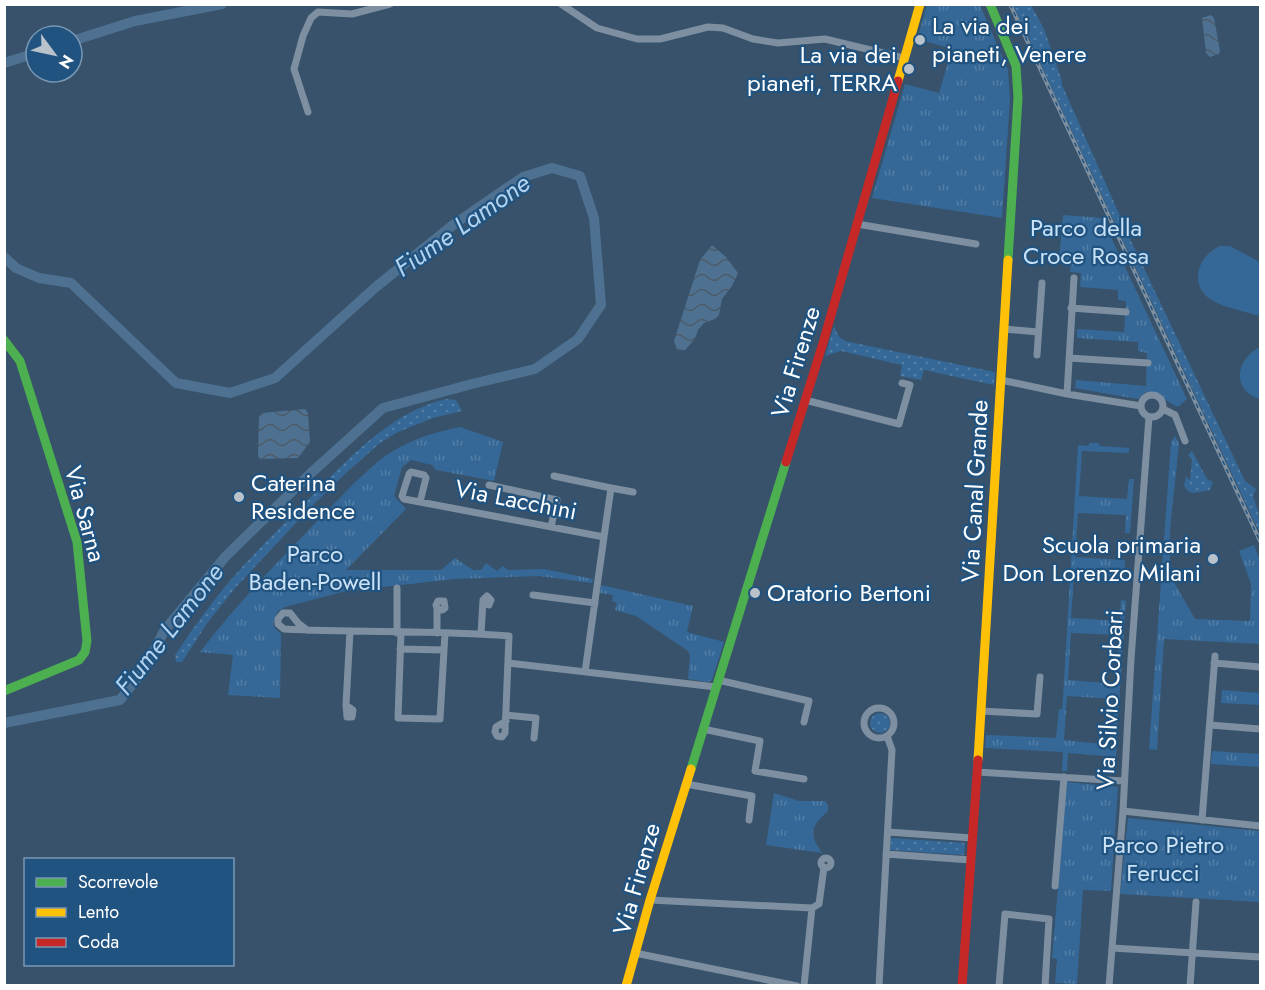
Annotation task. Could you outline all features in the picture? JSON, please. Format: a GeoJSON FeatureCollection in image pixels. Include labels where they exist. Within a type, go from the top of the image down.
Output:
{"type":"FeatureCollection","features":[{"type":"Feature","properties":{"kind":"street"},"geometry":{"type":"LineString","coordinates":[[308,112],[294,69],[295,59],[311,18],[318,12],[352,14],[390,4]]}},
{"type":"Feature","properties":{"kind":"street"},"geometry":{"type":"LineString","coordinates":[[561,4],[597,28],[637,39],[660,39],[708,27],[723,28],[753,39],[778,43],[825,39],[904,58]]}},
{"type":"Feature","properties":{"kind":"street","name":"Via Firenze"},"geometry":{"type":"LineString","coordinates":[[626,986],[650,900],[805,400],[920,4]]}},
{"type":"Feature","properties":{"kind":"street","name":"Via Canal Grande"},"geometry":{"type":"LineString","coordinates":[[962,986],[1015,151],[1017,71],[1007,41],[990,4]]}},
{"type":"Feature","properties":{"kind":"street"},"geometry":{"type":"LineString","coordinates":[[857,224],[976,244]]}},
{"type":"Feature","properties":{"kind":"street"},"geometry":{"type":"LineString","coordinates":[[1067,394],[1074,278]]}},
{"type":"Feature","properties":{"kind":"street"},"geometry":{"type":"LineString","coordinates":[[1037,355],[1042,283]]}},
{"type":"Feature","properties":{"kind":"street"},"geometry":{"type":"LineString","coordinates":[[1071,308],[1126,312]]}},
{"type":"Feature","properties":{"kind":"street"},"geometry":{"type":"LineString","coordinates":[[1004,328],[1038,332]]}},
{"type":"Feature","properties":{"kind":"street","name":"Via Sarna"},"geometry":{"type":"LineString","coordinates":[[4,340],[20,361],[75,535],[81,571],[87,641],[85,652],[79,660],[4,691]]}},
{"type":"Feature","properties":{"kind":"street"},"geometry":{"type":"LineString","coordinates":[[1069,358],[1148,363]]}},
{"type":"Feature","properties":{"kind":"street"},"geometry":{"type":"LineString","coordinates":[[1001,380],[1141,406]]}},
{"type":"Feature","properties":{"kind":"street"},"geometry":{"type":"LineString","coordinates":[[805,400],[899,424],[910,385]]}},
{"type":"Feature","properties":{"kind":"street"},"geometry":{"type":"LineString","coordinates":[[1155,396],[1162,402],[1162,409],[1156,417],[1149,417],[1142,412],[1141,406],[1146,398],[1155,396]]}},
{"type":"Feature","properties":{"kind":"street"},"geometry":{"type":"LineString","coordinates":[[1162,409],[1175,415],[1185,441]]}},
{"type":"Feature","properties":{"kind":"street","name":"Via Silvio Corbari"},"geometry":{"type":"LineString","coordinates":[[1109,986],[1149,417]]}},
{"type":"Feature","properties":{"kind":"street","name":"Via Lacchini"},"geometry":{"type":"LineString","coordinates":[[420,502],[426,478],[424,475],[411,472],[402,496],[404,499],[604,537]]}},
{"type":"Feature","properties":{"kind":"street","name":"Via Lacchini"},"geometry":{"type":"LineString","coordinates":[[554,476],[633,492]]}},
{"type":"Feature","properties":{"kind":"street"},"geometry":{"type":"LineString","coordinates":[[489,484],[557,500],[551,527]]}},
{"type":"Feature","properties":{"kind":"street","name":"Via Lacchini"},"geometry":{"type":"LineString","coordinates":[[585,672],[611,488]]}},
{"type":"Feature","properties":{"kind":"street"},"geometry":{"type":"LineString","coordinates":[[397,588],[400,648],[398,718],[440,719],[444,650],[437,609]]}},
{"type":"Feature","properties":{"kind":"street"},"geometry":{"type":"LineString","coordinates":[[533,595],[595,603]]}},
{"type":"Feature","properties":{"kind":"street"},"geometry":{"type":"LineString","coordinates":[[481,634],[483,603]]}},
{"type":"Feature","properties":{"kind":"street"},"geometry":{"type":"LineString","coordinates":[[307,630],[290,614],[283,613],[278,619],[280,627],[307,630],[509,636],[506,718],[536,718],[534,738]]}},
{"type":"Feature","properties":{"kind":"street"},"geometry":{"type":"LineString","coordinates":[[346,705],[350,631]]}},
{"type":"Feature","properties":{"kind":"street"},"geometry":{"type":"LineString","coordinates":[[400,648],[444,650]]}},
{"type":"Feature","properties":{"kind":"street"},"geometry":{"type":"LineString","coordinates":[[1202,820],[1215,660],[1260,667]]}},
{"type":"Feature","properties":{"kind":"street"},"geometry":{"type":"LineString","coordinates":[[508,663],[717,684],[809,701],[804,723]]}},
{"type":"Feature","properties":{"kind":"street"},"geometry":{"type":"LineString","coordinates":[[981,711],[1037,714],[1040,677]]}},
{"type":"Feature","properties":{"kind":"street"},"geometry":{"type":"LineString","coordinates":[[881,708],[890,713],[894,723],[887,736],[877,738],[868,735],[865,731],[863,721],[871,709],[881,708]]}},
{"type":"Feature","properties":{"kind":"street"},"geometry":{"type":"LineString","coordinates":[[1210,725],[1260,729]]}},
{"type":"Feature","properties":{"kind":"street"},"geometry":{"type":"LineString","coordinates":[[703,729],[760,741],[755,771],[804,779]]}},
{"type":"Feature","properties":{"kind":"street"},"geometry":{"type":"LineString","coordinates":[[879,986],[892,750],[887,736]]}},
{"type":"Feature","properties":{"kind":"street"},"geometry":{"type":"LineString","coordinates":[[977,772],[1124,781]]}},
{"type":"Feature","properties":{"kind":"street"},"geometry":{"type":"LineString","coordinates":[[1055,886],[1064,777]]}},
{"type":"Feature","properties":{"kind":"street"},"geometry":{"type":"LineString","coordinates":[[686,784],[752,795],[749,820]]}},
{"type":"Feature","properties":{"kind":"street"},"geometry":{"type":"LineString","coordinates":[[1123,811],[1260,826]]}},
{"type":"Feature","properties":{"kind":"street"},"geometry":{"type":"LineString","coordinates":[[888,832],[972,838]]}},
{"type":"Feature","properties":{"kind":"street"},"geometry":{"type":"LineString","coordinates":[[886,854],[971,860]]}},
{"type":"Feature","properties":{"kind":"street"},"geometry":{"type":"LineString","coordinates":[[650,900],[812,909],[819,904],[824,867]]}},
{"type":"Feature","properties":{"kind":"street"},"geometry":{"type":"LineString","coordinates":[[1190,986],[1196,902]]}},
{"type":"Feature","properties":{"kind":"street"},"geometry":{"type":"LineString","coordinates":[[804,986],[812,909]]}},
{"type":"Feature","properties":{"kind":"street"},"geometry":{"type":"LineString","coordinates":[[999,986],[1005,914],[1049,919],[1045,986]]}},
{"type":"Feature","properties":{"kind":"street"},"geometry":{"type":"LineString","coordinates":[[1112,948],[1260,957]]}},
{"type":"Feature","properties":{"kind":"street"},"geometry":{"type":"LineString","coordinates":[[635,952],[797,986]]}},
{"type":"Feature","properties":{"kind":"street"},"geometry":{"type":"LineString","coordinates":[[756,986],[759,977]]}},
{"type":"Feature","properties":{"kind":"green space"},"geometry":{"type":"Polygon","coordinates":[[[927,5],[980,5],[1008,70],[1010,99],[1002,218],[872,198],[905,84],[939,93],[952,49],[917,39],[927,5]]]}},
{"type":"Feature","properties":{"kind":"green space"},"geometry":{"type":"Polygon","coordinates":[[[1013,5],[1031,5],[1044,29],[1062,85],[1132,243],[1245,481],[1256,489],[1253,496],[1260,518],[1260,534],[1013,5]]]}},
{"type":"Feature","properties":{"kind":"green space","name":"Parco della Croce Rossa"},"geometry":{"type":"Polygon","coordinates":[[[1063,215],[1102,218],[1187,399],[1178,407],[1159,396],[1146,392],[1138,399],[1075,388],[1076,380],[1146,386],[1147,353],[1138,351],[1138,342],[1077,338],[1077,329],[1124,332],[1126,301],[1118,300],[1118,290],[1080,287],[1081,273],[1070,272],[1071,261],[1059,260],[1063,215]]]}},
{"type":"Feature","properties":{"kind":"green space"},"geometry":{"type":"Polygon","coordinates":[[[1220,246],[1230,246],[1260,262],[1260,316],[1210,299],[1199,285],[1199,270],[1202,263],[1206,256],[1220,246]]]}},
{"type":"Feature","properties":{"kind":"green space"},"geometry":{"type":"Polygon","coordinates":[[[834,326],[839,337],[845,341],[995,372],[994,385],[924,370],[921,380],[900,376],[902,365],[841,351],[825,356],[834,326]]]}},
{"type":"Feature","properties":{"kind":"green space"},"geometry":{"type":"Polygon","coordinates":[[[1260,348],[1260,399],[1245,389],[1240,375],[1245,360],[1260,348]]]}},
{"type":"Feature","properties":{"kind":"green space"},"geometry":{"type":"Polygon","coordinates":[[[446,399],[456,400],[462,411],[433,418],[398,432],[380,443],[311,507],[236,587],[208,622],[182,662],[176,662],[175,655],[225,587],[259,549],[354,454],[388,426],[406,415],[426,405],[446,399]]]}},
{"type":"Feature","properties":{"kind":"green space","name":"Parco Baden-Powell"},"geometry":{"type":"Polygon","coordinates":[[[460,427],[503,442],[494,481],[436,470],[432,465],[411,460],[402,467],[394,496],[406,509],[346,570],[441,570],[455,558],[473,570],[481,570],[486,563],[497,571],[503,566],[508,570],[544,569],[593,579],[592,583],[539,576],[455,579],[346,591],[285,607],[278,611],[273,623],[281,634],[280,698],[228,695],[233,655],[200,652],[231,614],[263,578],[373,466],[391,452],[414,440],[460,427]]]}},
{"type":"Feature","properties":{"kind":"green space"},"geometry":{"type":"Polygon","coordinates":[[[1175,436],[1179,444],[1170,530],[1170,575],[1195,619],[1250,621],[1251,584],[1239,551],[1254,545],[1260,560],[1260,644],[1164,639],[1157,750],[1149,749],[1171,442],[1175,436]]]}},
{"type":"Feature","properties":{"kind":"green space"},"geometry":{"type":"Polygon","coordinates":[[[1089,443],[1129,448],[1129,453],[1082,451],[1079,496],[1127,499],[1129,479],[1134,479],[1130,533],[1125,533],[1126,515],[1078,513],[1075,557],[1125,560],[1124,577],[1074,574],[1071,618],[1120,621],[1121,600],[1126,601],[1122,656],[1118,656],[1119,635],[1071,633],[1068,680],[1116,684],[1118,662],[1122,662],[1118,717],[1114,717],[1115,699],[1067,696],[1064,740],[1112,745],[1114,723],[1118,723],[1116,757],[1068,753],[1067,771],[1062,771],[1063,752],[985,748],[986,735],[1056,738],[1059,709],[1062,709],[1063,697],[1078,445],[1089,446],[1089,443]]]}},
{"type":"Feature","properties":{"kind":"green space"},"geometry":{"type":"Polygon","coordinates":[[[1192,451],[1207,479],[1213,482],[1210,490],[1194,493],[1189,492],[1184,486],[1186,477],[1190,480],[1192,459],[1188,455],[1192,451]]]}},
{"type":"Feature","properties":{"kind":"green space"},"geometry":{"type":"Polygon","coordinates":[[[601,585],[693,606],[687,632],[724,642],[712,680],[708,682],[688,679],[690,656],[688,651],[636,616],[615,610],[617,603],[612,601],[613,595],[600,593],[601,585]]]}},
{"type":"Feature","properties":{"kind":"green space"},"geometry":{"type":"Polygon","coordinates":[[[1222,690],[1260,693],[1260,705],[1221,703],[1222,690]]]}},
{"type":"Feature","properties":{"kind":"green space"},"geometry":{"type":"Polygon","coordinates":[[[880,713],[887,716],[890,723],[887,730],[880,733],[873,730],[870,723],[873,716],[880,713]]]}},
{"type":"Feature","properties":{"kind":"green space"},"geometry":{"type":"Polygon","coordinates":[[[1212,751],[1260,754],[1260,767],[1211,764],[1212,751]]]}},
{"type":"Feature","properties":{"kind":"green space"},"geometry":{"type":"Polygon","coordinates":[[[1067,782],[1118,787],[1111,891],[1083,890],[1077,984],[1055,983],[1057,959],[1052,958],[1067,782]]]}},
{"type":"Feature","properties":{"kind":"green space"},"geometry":{"type":"Polygon","coordinates":[[[774,793],[799,801],[825,801],[828,811],[813,831],[815,841],[822,853],[766,845],[774,793]]]}},
{"type":"Feature","properties":{"kind":"green space","name":"Parco Pietro Ferucci"},"geometry":{"type":"Polygon","coordinates":[[[1128,818],[1260,831],[1260,902],[1120,894],[1128,818]]]}},
{"type":"Feature","properties":{"kind":"green space"},"geometry":{"type":"Polygon","coordinates":[[[891,838],[965,843],[964,855],[890,850],[891,838]]]}},
{"type":"Feature","properties":{"kind":"water"},"geometry":{"type":"Polygon","coordinates":[[[1211,15],[1214,18],[1220,51],[1219,54],[1210,57],[1206,53],[1202,18],[1211,15]]]}},
{"type":"Feature","properties":{"kind":"water"},"geometry":{"type":"Polygon","coordinates":[[[712,245],[726,257],[738,273],[722,299],[719,315],[704,323],[695,339],[685,350],[677,350],[674,341],[700,260],[712,245]]]}},
{"type":"Feature","properties":{"kind":"water"},"geometry":{"type":"Polygon","coordinates":[[[305,409],[308,413],[310,442],[298,458],[260,459],[258,456],[259,417],[262,413],[305,409]]]}},
{"type":"Feature","properties":{"kind":"waterway","name":"Fiume Lamone"},"geometry":{"type":"LineString","coordinates":[[84,37],[135,21],[222,4]]}},
{"type":"Feature","properties":{"kind":"waterway","name":"Fiume Lamone"},"geometry":{"type":"LineString","coordinates":[[4,63],[24,57]]}},
{"type":"Feature","properties":{"kind":"waterway","name":"Fiume Lamone"},"geometry":{"type":"LineString","coordinates":[[4,257],[16,268],[39,278],[71,283],[176,383],[230,393],[275,378],[377,286],[453,225],[523,177],[552,168],[580,176],[594,218],[601,305],[578,339],[535,369],[383,408],[311,473],[226,556],[164,631],[145,668],[120,700],[4,723]]}},
{"type":"Feature","properties":{"kind":"railway"},"geometry":{"type":"LineString","coordinates":[[1010,4],[1260,541]]}},
{"type":"Feature","properties":{"kind":"traffic: fast"},"geometry":{"type":"LineString","coordinates":[[990,4],[1016,66],[1018,98],[1008,260]]}},
{"type":"Feature","properties":{"kind":"traffic: fast"},"geometry":{"type":"LineString","coordinates":[[4,340],[20,361],[77,542],[87,641],[85,652],[79,660],[4,691]]}},
{"type":"Feature","properties":{"kind":"traffic: fast"},"geometry":{"type":"LineString","coordinates":[[691,769],[786,462]]}},
{"type":"Feature","properties":{"kind":"traffic: slow"},"geometry":{"type":"LineString","coordinates":[[898,81],[920,4]]}},
{"type":"Feature","properties":{"kind":"traffic: slow"},"geometry":{"type":"LineString","coordinates":[[978,760],[1008,260]]}},
{"type":"Feature","properties":{"kind":"traffic: slow"},"geometry":{"type":"LineString","coordinates":[[626,986],[691,769]]}},
{"type":"Feature","properties":{"kind":"traffic: jam"},"geometry":{"type":"LineString","coordinates":[[786,462],[823,343],[898,81]]}},
{"type":"Feature","properties":{"kind":"traffic: jam"},"geometry":{"type":"LineString","coordinates":[[962,986],[978,760]]}},
{"type":"Feature","properties":{"kind":"place","name":"La via dei pianeti, Venere"},"geometry":{"type":"Point","coordinates":[920,40]}},
{"type":"Feature","properties":{"kind":"place","name":"La via dei pianeti, TERRA"},"geometry":{"type":"Point","coordinates":[909,69]}},
{"type":"Feature","properties":{"kind":"place","name":"Caterina Residence"},"geometry":{"type":"Point","coordinates":[239,497]}},
{"type":"Feature","properties":{"kind":"place","name":"Scuola primaria Don Lorenzo Milani"},"geometry":{"type":"Point","coordinates":[1213,559]}},
{"type":"Feature","properties":{"kind":"place","name":"Oratorio Bertoni"},"geometry":{"type":"Point","coordinates":[755,593]}}]}
